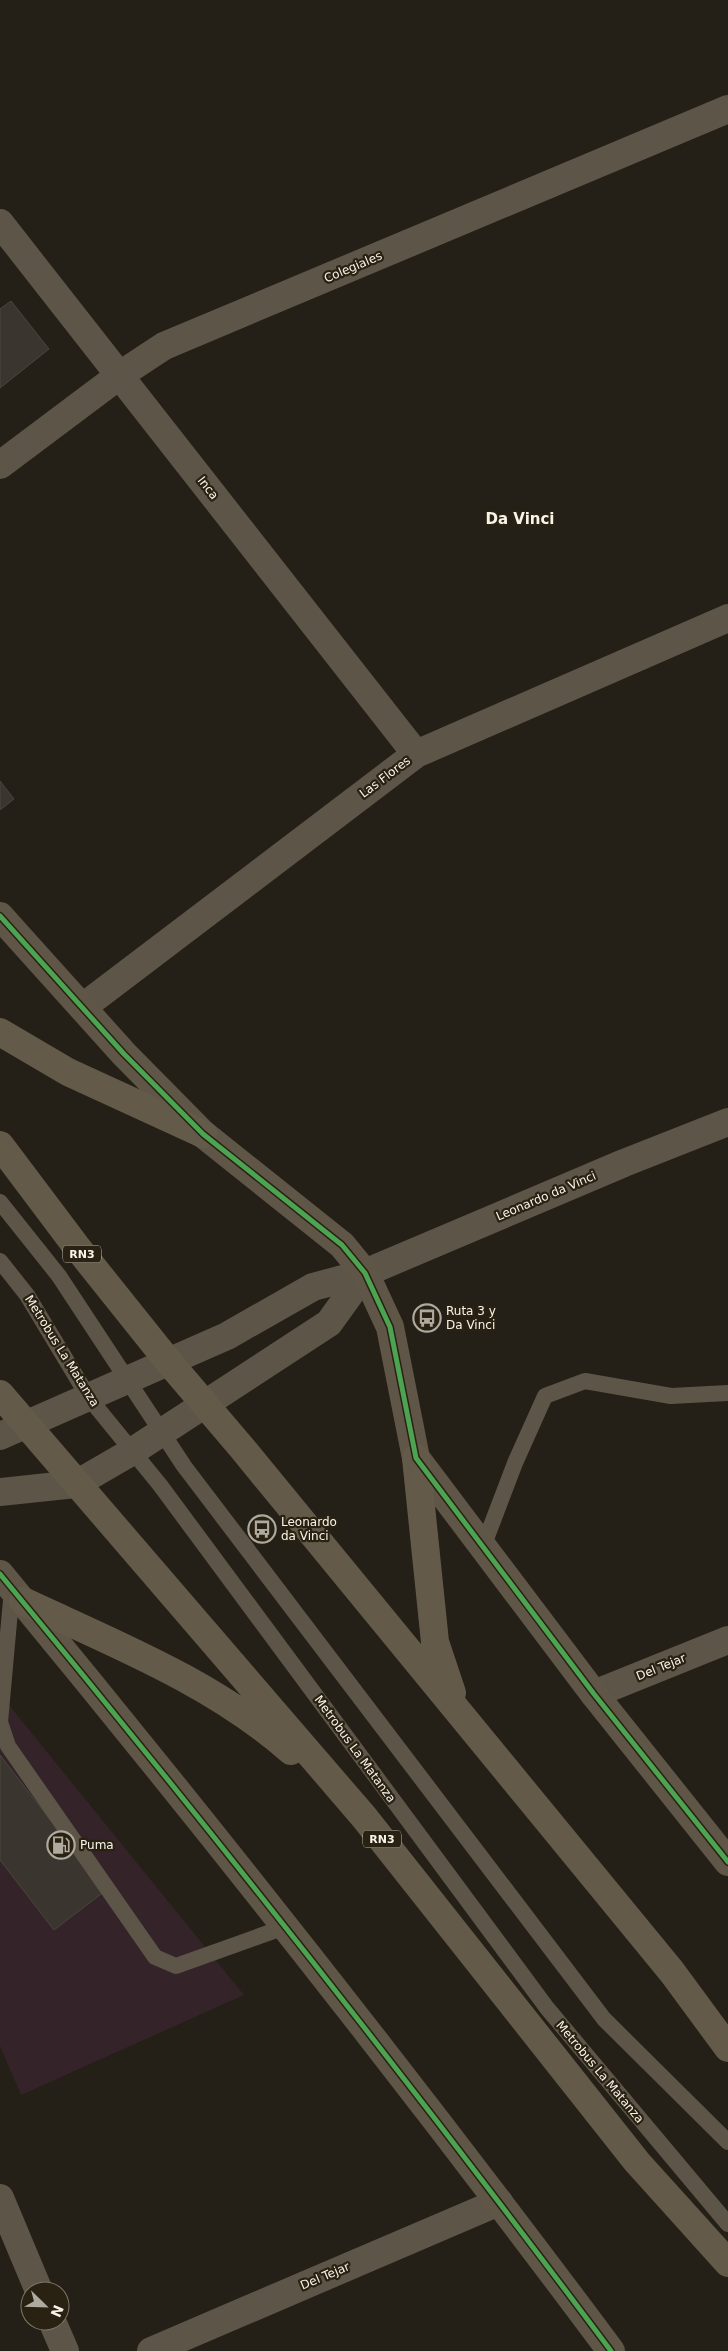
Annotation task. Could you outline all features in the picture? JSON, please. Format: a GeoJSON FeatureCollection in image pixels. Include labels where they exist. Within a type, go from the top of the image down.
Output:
{"type":"FeatureCollection","features":[{"type":"Feature","properties":{"kind":"highway"},"geometry":{"type":"LineString","coordinates":[[0,1032],[68,1072],[203,1134]]}},
{"type":"Feature","properties":{"kind":"highway","name":"RN3"},"geometry":{"type":"LineString","coordinates":[[0,1145],[76,1246],[168,1361],[672,1972],[728,2048]]}},
{"type":"Feature","properties":{"kind":"highway","name":"RN3"},"geometry":{"type":"LineString","coordinates":[[0,1394],[364,1817],[637,2162],[728,2263]]}},
{"type":"Feature","properties":{"kind":"highway"},"geometry":{"type":"LineString","coordinates":[[416,1458],[435,1642],[458,1711]]}},
{"type":"Feature","properties":{"kind":"highway"},"geometry":{"type":"LineString","coordinates":[[12,1588],[166,1667],[227,1705],[274,1736],[364,1817]]}},
{"type":"Feature","properties":{"kind":"street","name":"Colegiales"},"geometry":{"type":"LineString","coordinates":[[0,465],[120,375],[164,346],[728,109]]}},
{"type":"Feature","properties":{"kind":"street","name":"Inca"},"geometry":{"type":"LineString","coordinates":[[0,223],[416,754]]}},
{"type":"Feature","properties":{"kind":"street","name":"Las Flores"},"geometry":{"type":"LineString","coordinates":[[83,1008],[416,754],[728,618]]}},
{"type":"Feature","properties":{"kind":"street"},"geometry":{"type":"LineString","coordinates":[[0,916],[124,1054],[203,1134],[342,1245],[365,1273],[390,1327],[416,1458],[594,1694],[728,1862]]}},
{"type":"Feature","properties":{"kind":"street","name":"Leonardo da Vinci"},"geometry":{"type":"LineString","coordinates":[[0,1436],[228,1336],[313,1287],[365,1273],[624,1163],[728,1122]]}},
{"type":"Feature","properties":{"kind":"street"},"geometry":{"type":"LineString","coordinates":[[0,1492],[76,1484],[133,1452],[329,1323],[365,1273]]}},
{"type":"Feature","properties":{"kind":"street"},"geometry":{"type":"LineString","coordinates":[[12,1588],[286,1928],[499,2202],[611,2351]]}},
{"type":"Feature","properties":{"kind":"street","name":"Del Tejar"},"geometry":{"type":"LineString","coordinates":[[594,1694],[728,1640]]}},
{"type":"Feature","properties":{"kind":"street"},"geometry":{"type":"LineString","coordinates":[[0,2198],[36,2281]]}},
{"type":"Feature","properties":{"kind":"street","name":"Del Tejar"},"geometry":{"type":"LineString","coordinates":[[152,2351],[499,2202]]}},
{"type":"Feature","properties":{"kind":"street"},"geometry":{"type":"LineString","coordinates":[[56,2331],[65,2351]]}},
{"type":"Feature","properties":{"kind":"lane"},"geometry":{"type":"LineString","coordinates":[[0,1202],[59,1276],[184,1466],[604,2019],[728,2142]]}},
{"type":"Feature","properties":{"kind":"lane","name":"Metrobus La Matanza"},"geometry":{"type":"LineString","coordinates":[[0,1261],[27,1295],[89,1398],[160,1485],[547,2008],[728,2224]]}},
{"type":"Feature","properties":{"kind":"lane"},"geometry":{"type":"LineString","coordinates":[[483,1547],[515,1463],[545,1396],[585,1381],[671,1396],[728,1393]]}},
{"type":"Feature","properties":{"kind":"lane"},"geometry":{"type":"LineString","coordinates":[[12,1588],[0,1722],[8,1746],[156,1957],[176,1966],[286,1928]]}},
{"type":"Feature","properties":{"kind":"lane"},"geometry":{"type":"LineString","coordinates":[[672,1972],[728,2065]]}},
{"type":"Feature","properties":{"kind":"shaded area","name":"Puma"},"geometry":{"type":"Polygon","coordinates":[[[0,1694],[244,1995],[21,2095],[0,2046],[0,1694]]]}},
{"type":"Feature","properties":{"kind":"building"},"geometry":{"type":"Polygon","coordinates":[[[11,301],[49,349],[0,388],[0,309],[11,301]]]}},
{"type":"Feature","properties":{"kind":"building"},"geometry":{"type":"Polygon","coordinates":[[[0,781],[14,799],[0,810],[0,781]]]}},
{"type":"Feature","properties":{"kind":"building"},"geometry":{"type":"Polygon","coordinates":[[[0,1755],[105,1891],[54,1930],[0,1860],[0,1755]]]}},
{"type":"Feature","properties":{"kind":"cycle path"},"geometry":{"type":"LineString","coordinates":[[0,916],[124,1054],[203,1134],[342,1245],[365,1273],[390,1327],[416,1458],[594,1694],[728,1862]]}},
{"type":"Feature","properties":{"kind":"cycle path"},"geometry":{"type":"LineString","coordinates":[[0,1574],[234,1862],[462,2154],[611,2351]]}},
{"type":"Feature","properties":{"kind":"place","name":"Ruta 3 y Da Vinci"},"geometry":{"type":"Point","coordinates":[427,1318]}},
{"type":"Feature","properties":{"kind":"place","name":"Leonardo da Vinci"},"geometry":{"type":"Point","coordinates":[262,1529]}},
{"type":"Feature","properties":{"kind":"place","name":"Puma"},"geometry":{"type":"Point","coordinates":[61,1845]}},
{"type":"Feature","properties":{"kind":"district","name":"Da Vinci"},"geometry":{"type":"Point","coordinates":[520,519]}}]}
